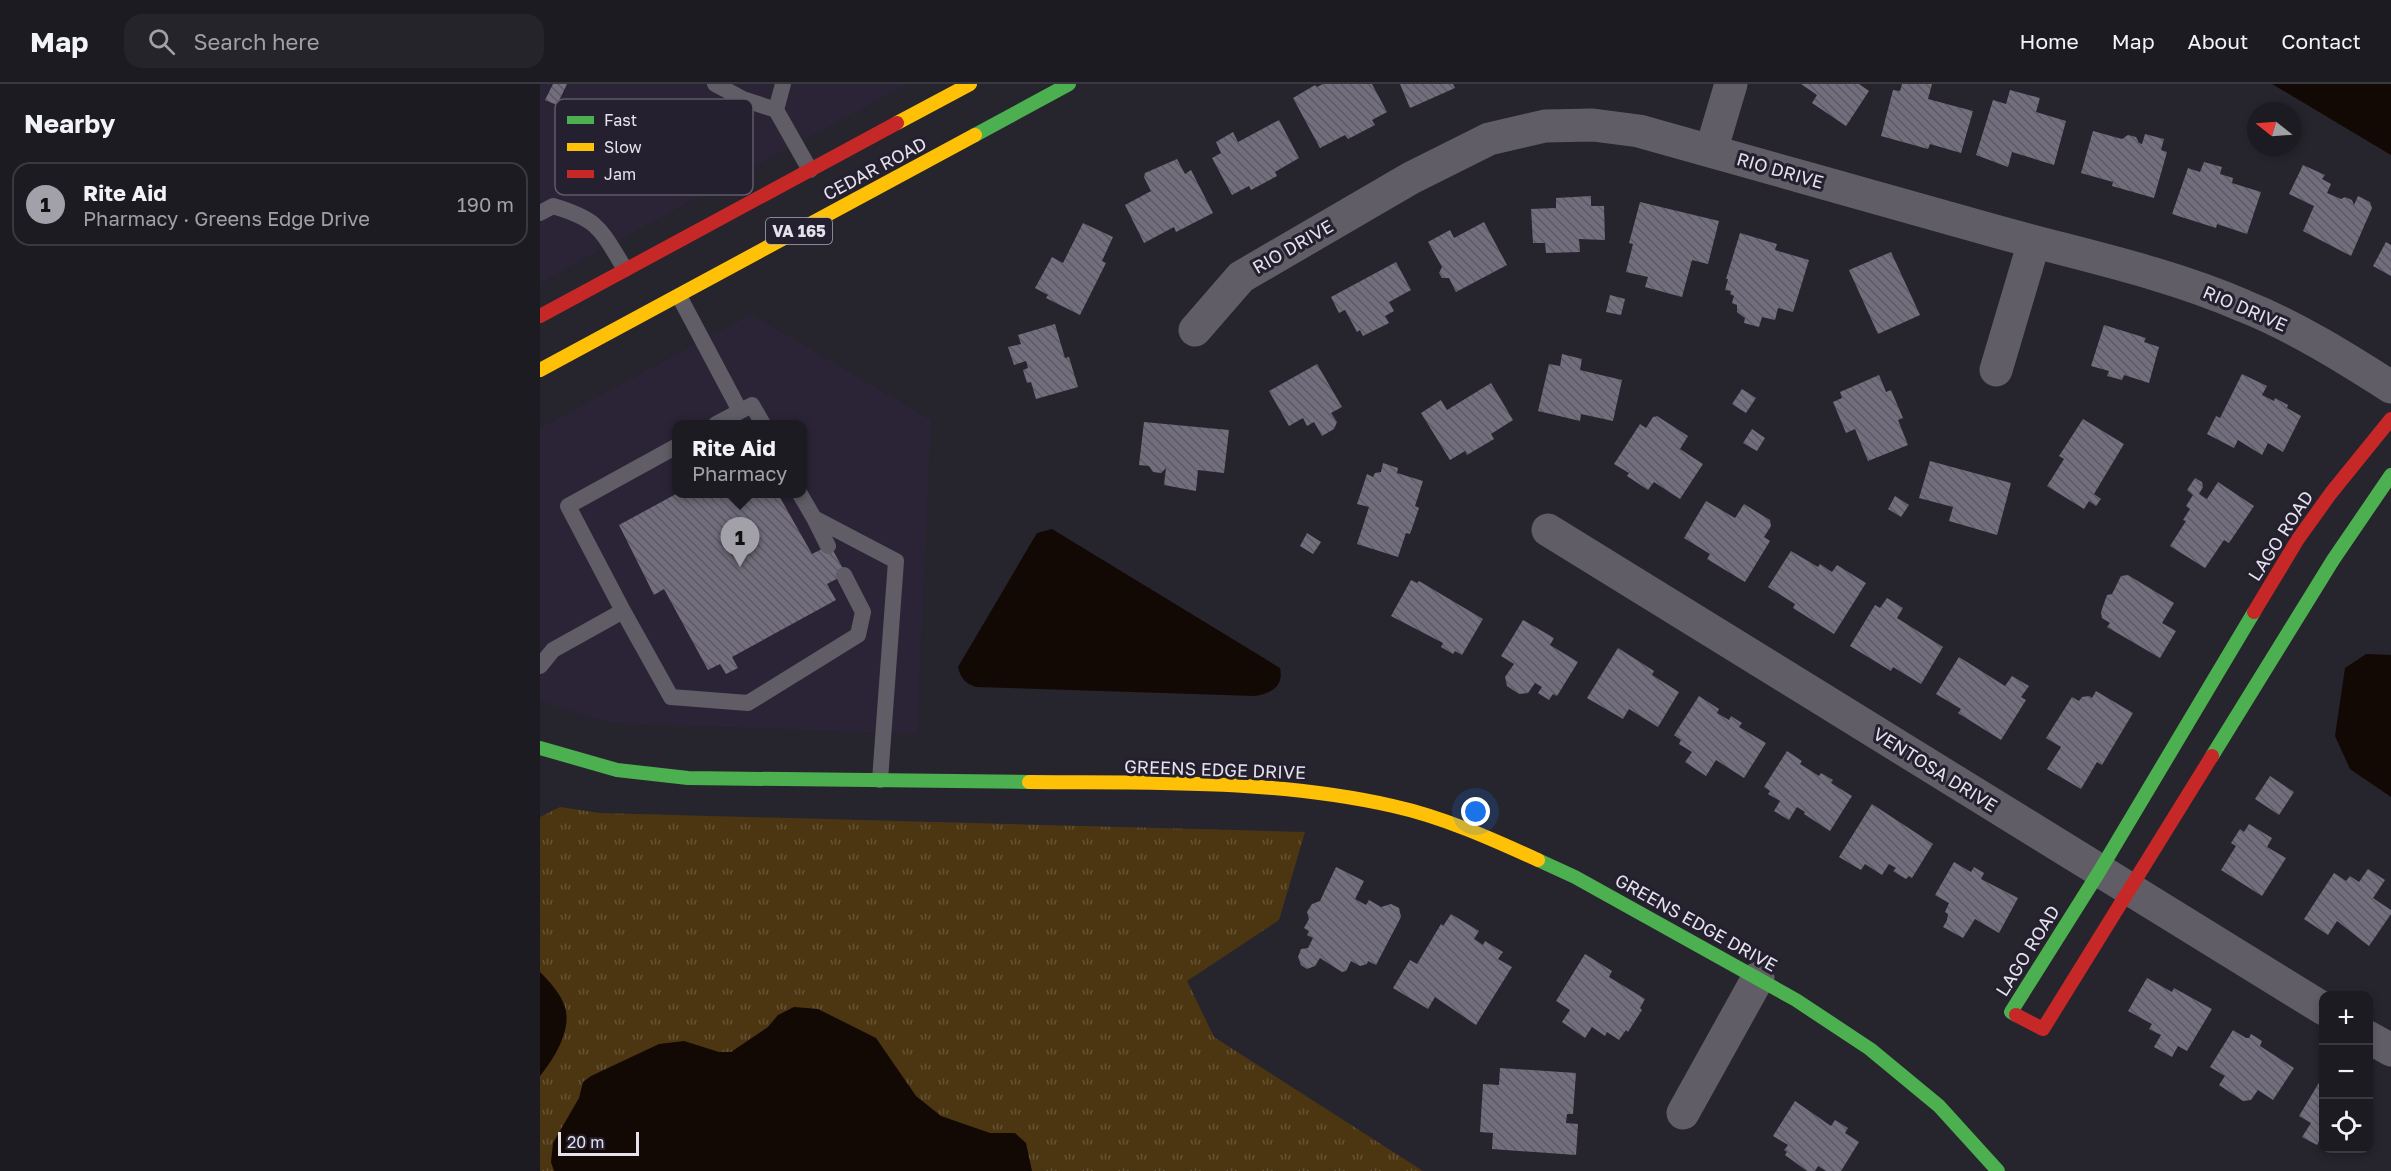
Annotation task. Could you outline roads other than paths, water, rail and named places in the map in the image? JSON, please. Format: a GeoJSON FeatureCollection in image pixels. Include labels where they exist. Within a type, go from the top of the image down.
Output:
{"type":"FeatureCollection","features":[{"type":"Feature","properties":{"kind":"street","name":"CEDAR ROAD"},"geometry":{"type":"LineString","coordinates":[[540,316],[970,84]]}},
{"type":"Feature","properties":{"kind":"street","name":"CEDAR ROAD"},"geometry":{"type":"LineString","coordinates":[[540,370],[1069,84]]}},
{"type":"Feature","properties":{"kind":"street"},"geometry":{"type":"LineString","coordinates":[[1711,151],[1731,84]]}},
{"type":"Feature","properties":{"kind":"street","name":"RIO DRIVE"},"geometry":{"type":"LineString","coordinates":[[1195,330],[1241,277],[1411,178],[1490,139],[1545,126],[1593,125],[1639,131],[2141,270],[2244,305],[2301,333],[2391,387]]}},
{"type":"Feature","properties":{"kind":"street"},"geometry":{"type":"LineString","coordinates":[[1996,370],[2034,242]]}},
{"type":"Feature","properties":{"kind":"street","name":"LAGO ROAD"},"geometry":{"type":"LineString","coordinates":[[2391,419],[2331,493],[2298,539],[2099,872],[2011,1012],[2043,1029],[2333,560],[2391,475]]}},
{"type":"Feature","properties":{"kind":"street","name":"VENTOSA DRIVE"},"geometry":{"type":"LineString","coordinates":[[1548,530],[2319,1006]]}},
{"type":"Feature","properties":{"kind":"street","name":"GREENS EDGE DRIVE"},"geometry":{"type":"LineString","coordinates":[[540,748],[617,770],[688,778],[1202,784],[1287,788],[1394,806],[1486,836],[1575,876],[1796,1000],[1870,1049],[1939,1106],[1998,1171]]}},
{"type":"Feature","properties":{"kind":"street"},"geometry":{"type":"LineString","coordinates":[[1683,1113],[1758,978]]}},
{"type":"Feature","properties":{"kind":"street"},"geometry":{"type":"LineString","coordinates":[[2373,1040],[2391,1050]]}},
{"type":"Feature","properties":{"kind":"lane"},"geometry":{"type":"LineString","coordinates":[[715,84],[743,99]]}},
{"type":"Feature","properties":{"kind":"lane"},"geometry":{"type":"LineString","coordinates":[[776,110],[783,84]]}},
{"type":"Feature","properties":{"kind":"lane"},"geometry":{"type":"LineString","coordinates":[[753,102],[776,110],[810,170]]}},
{"type":"Feature","properties":{"kind":"lane"},"geometry":{"type":"LineString","coordinates":[[540,213],[553,206],[580,214],[598,226],[626,269]]}},
{"type":"Feature","properties":{"kind":"lane"},"geometry":{"type":"LineString","coordinates":[[679,296],[740,411]]}},
{"type":"Feature","properties":{"kind":"lane"},"geometry":{"type":"LineString","coordinates":[[723,420],[752,405],[761,420]]}},
{"type":"Feature","properties":{"kind":"lane"},"geometry":{"type":"LineString","coordinates":[[672,449],[568,506],[671,697],[748,703],[858,635],[863,612],[844,575]]}},
{"type":"Feature","properties":{"kind":"lane"},"geometry":{"type":"LineString","coordinates":[[802,498],[828,546]]}},
{"type":"Feature","properties":{"kind":"lane"},"geometry":{"type":"LineString","coordinates":[[814,518],[896,561],[880,780]]}},
{"type":"Feature","properties":{"kind":"lane"},"geometry":{"type":"LineString","coordinates":[[540,666],[553,650],[623,611]]}},
{"type":"Feature","properties":{"kind":"place","name":"Rite Aid"},"geometry":{"type":"Point","coordinates":[740,567]}}]}
